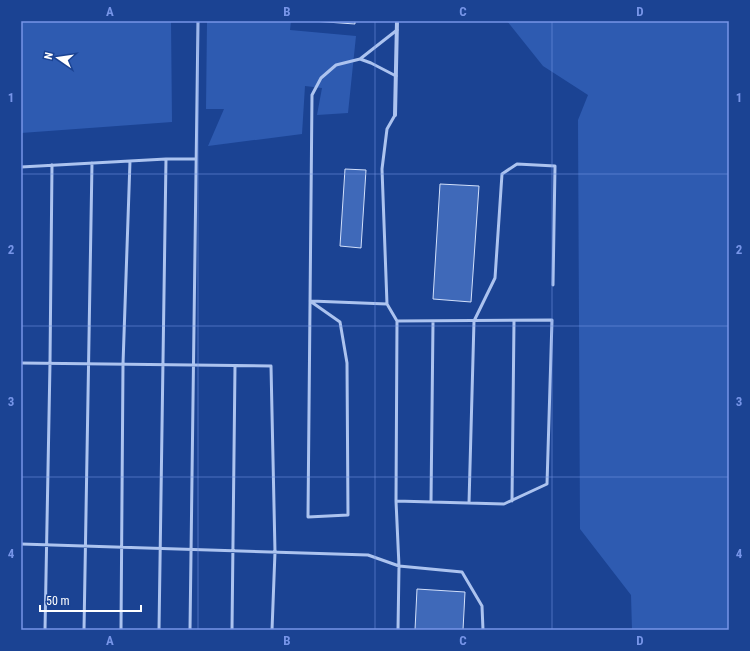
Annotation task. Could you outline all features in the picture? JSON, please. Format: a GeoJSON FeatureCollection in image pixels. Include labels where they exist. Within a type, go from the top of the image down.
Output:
{"type":"FeatureCollection","features":[{"type":"Feature","properties":{"kind":"street"},"geometry":{"type":"LineString","coordinates":[[395,115],[397,21]]}},
{"type":"Feature","properties":{"kind":"lane"},"geometry":{"type":"LineString","coordinates":[[190,630],[198,21]]}},
{"type":"Feature","properties":{"kind":"lane"},"geometry":{"type":"LineString","coordinates":[[310,301],[340,322],[347,363],[348,515],[308,517],[310,301],[312,95],[321,78],[336,65],[360,59],[397,30]]}},
{"type":"Feature","properties":{"kind":"lane"},"geometry":{"type":"LineString","coordinates":[[360,59],[396,76]]}},
{"type":"Feature","properties":{"kind":"lane"},"geometry":{"type":"LineString","coordinates":[[395,115],[387,129],[382,169],[387,304],[397,321],[396,501],[399,566],[398,630]]}},
{"type":"Feature","properties":{"kind":"lane"},"geometry":{"type":"LineString","coordinates":[[21,167],[166,159],[196,159]]}},
{"type":"Feature","properties":{"kind":"lane"},"geometry":{"type":"LineString","coordinates":[[159,630],[166,159]]}},
{"type":"Feature","properties":{"kind":"lane"},"geometry":{"type":"LineString","coordinates":[[121,630],[123,364],[130,161]]}},
{"type":"Feature","properties":{"kind":"lane"},"geometry":{"type":"LineString","coordinates":[[84,630],[92,163]]}},
{"type":"Feature","properties":{"kind":"lane"},"geometry":{"type":"LineString","coordinates":[[469,503],[474,321],[495,278],[502,174],[517,164],[555,166],[553,285]]}},
{"type":"Feature","properties":{"kind":"lane"},"geometry":{"type":"LineString","coordinates":[[45,630],[52,165]]}},
{"type":"Feature","properties":{"kind":"lane"},"geometry":{"type":"LineString","coordinates":[[310,301],[387,304]]}},
{"type":"Feature","properties":{"kind":"lane"},"geometry":{"type":"LineString","coordinates":[[396,501],[504,504],[547,484],[552,320],[433,322],[397,321]]}},
{"type":"Feature","properties":{"kind":"lane"},"geometry":{"type":"LineString","coordinates":[[512,501],[514,321]]}},
{"type":"Feature","properties":{"kind":"lane"},"geometry":{"type":"LineString","coordinates":[[431,502],[433,322]]}},
{"type":"Feature","properties":{"kind":"lane"},"geometry":{"type":"LineString","coordinates":[[21,362],[271,366],[275,552],[272,630]]}},
{"type":"Feature","properties":{"kind":"lane"},"geometry":{"type":"LineString","coordinates":[[232,630],[235,366]]}},
{"type":"Feature","properties":{"kind":"lane"},"geometry":{"type":"LineString","coordinates":[[21,544],[368,555],[399,566],[462,572],[482,606],[483,630]]}},
{"type":"Feature","properties":{"kind":"shaded area"},"geometry":{"type":"Polygon","coordinates":[[[21,21],[171,21],[172,122],[21,133],[21,21]]]}},
{"type":"Feature","properties":{"kind":"shaded area"},"geometry":{"type":"Polygon","coordinates":[[[207,21],[291,21],[290,30],[356,36],[348,113],[317,115],[322,88],[305,86],[302,134],[208,146],[224,109],[206,109],[207,21]]]}},
{"type":"Feature","properties":{"kind":"shaded area"},"geometry":{"type":"Polygon","coordinates":[[[507,21],[729,21],[729,630],[632,630],[631,595],[580,529],[578,120],[588,95],[543,66],[507,21]]]}},
{"type":"Feature","properties":{"kind":"building"},"geometry":{"type":"Polygon","coordinates":[[[312,21],[355,21],[355,24],[312,21]]]}},
{"type":"Feature","properties":{"kind":"building"},"geometry":{"type":"Polygon","coordinates":[[[345,169],[366,170],[361,248],[340,246],[345,169]]]}},
{"type":"Feature","properties":{"kind":"building"},"geometry":{"type":"Polygon","coordinates":[[[440,184],[479,186],[471,302],[433,299],[440,184]]]}},
{"type":"Feature","properties":{"kind":"building"},"geometry":{"type":"Polygon","coordinates":[[[417,589],[465,592],[463,630],[415,630],[417,589]]]}}]}
